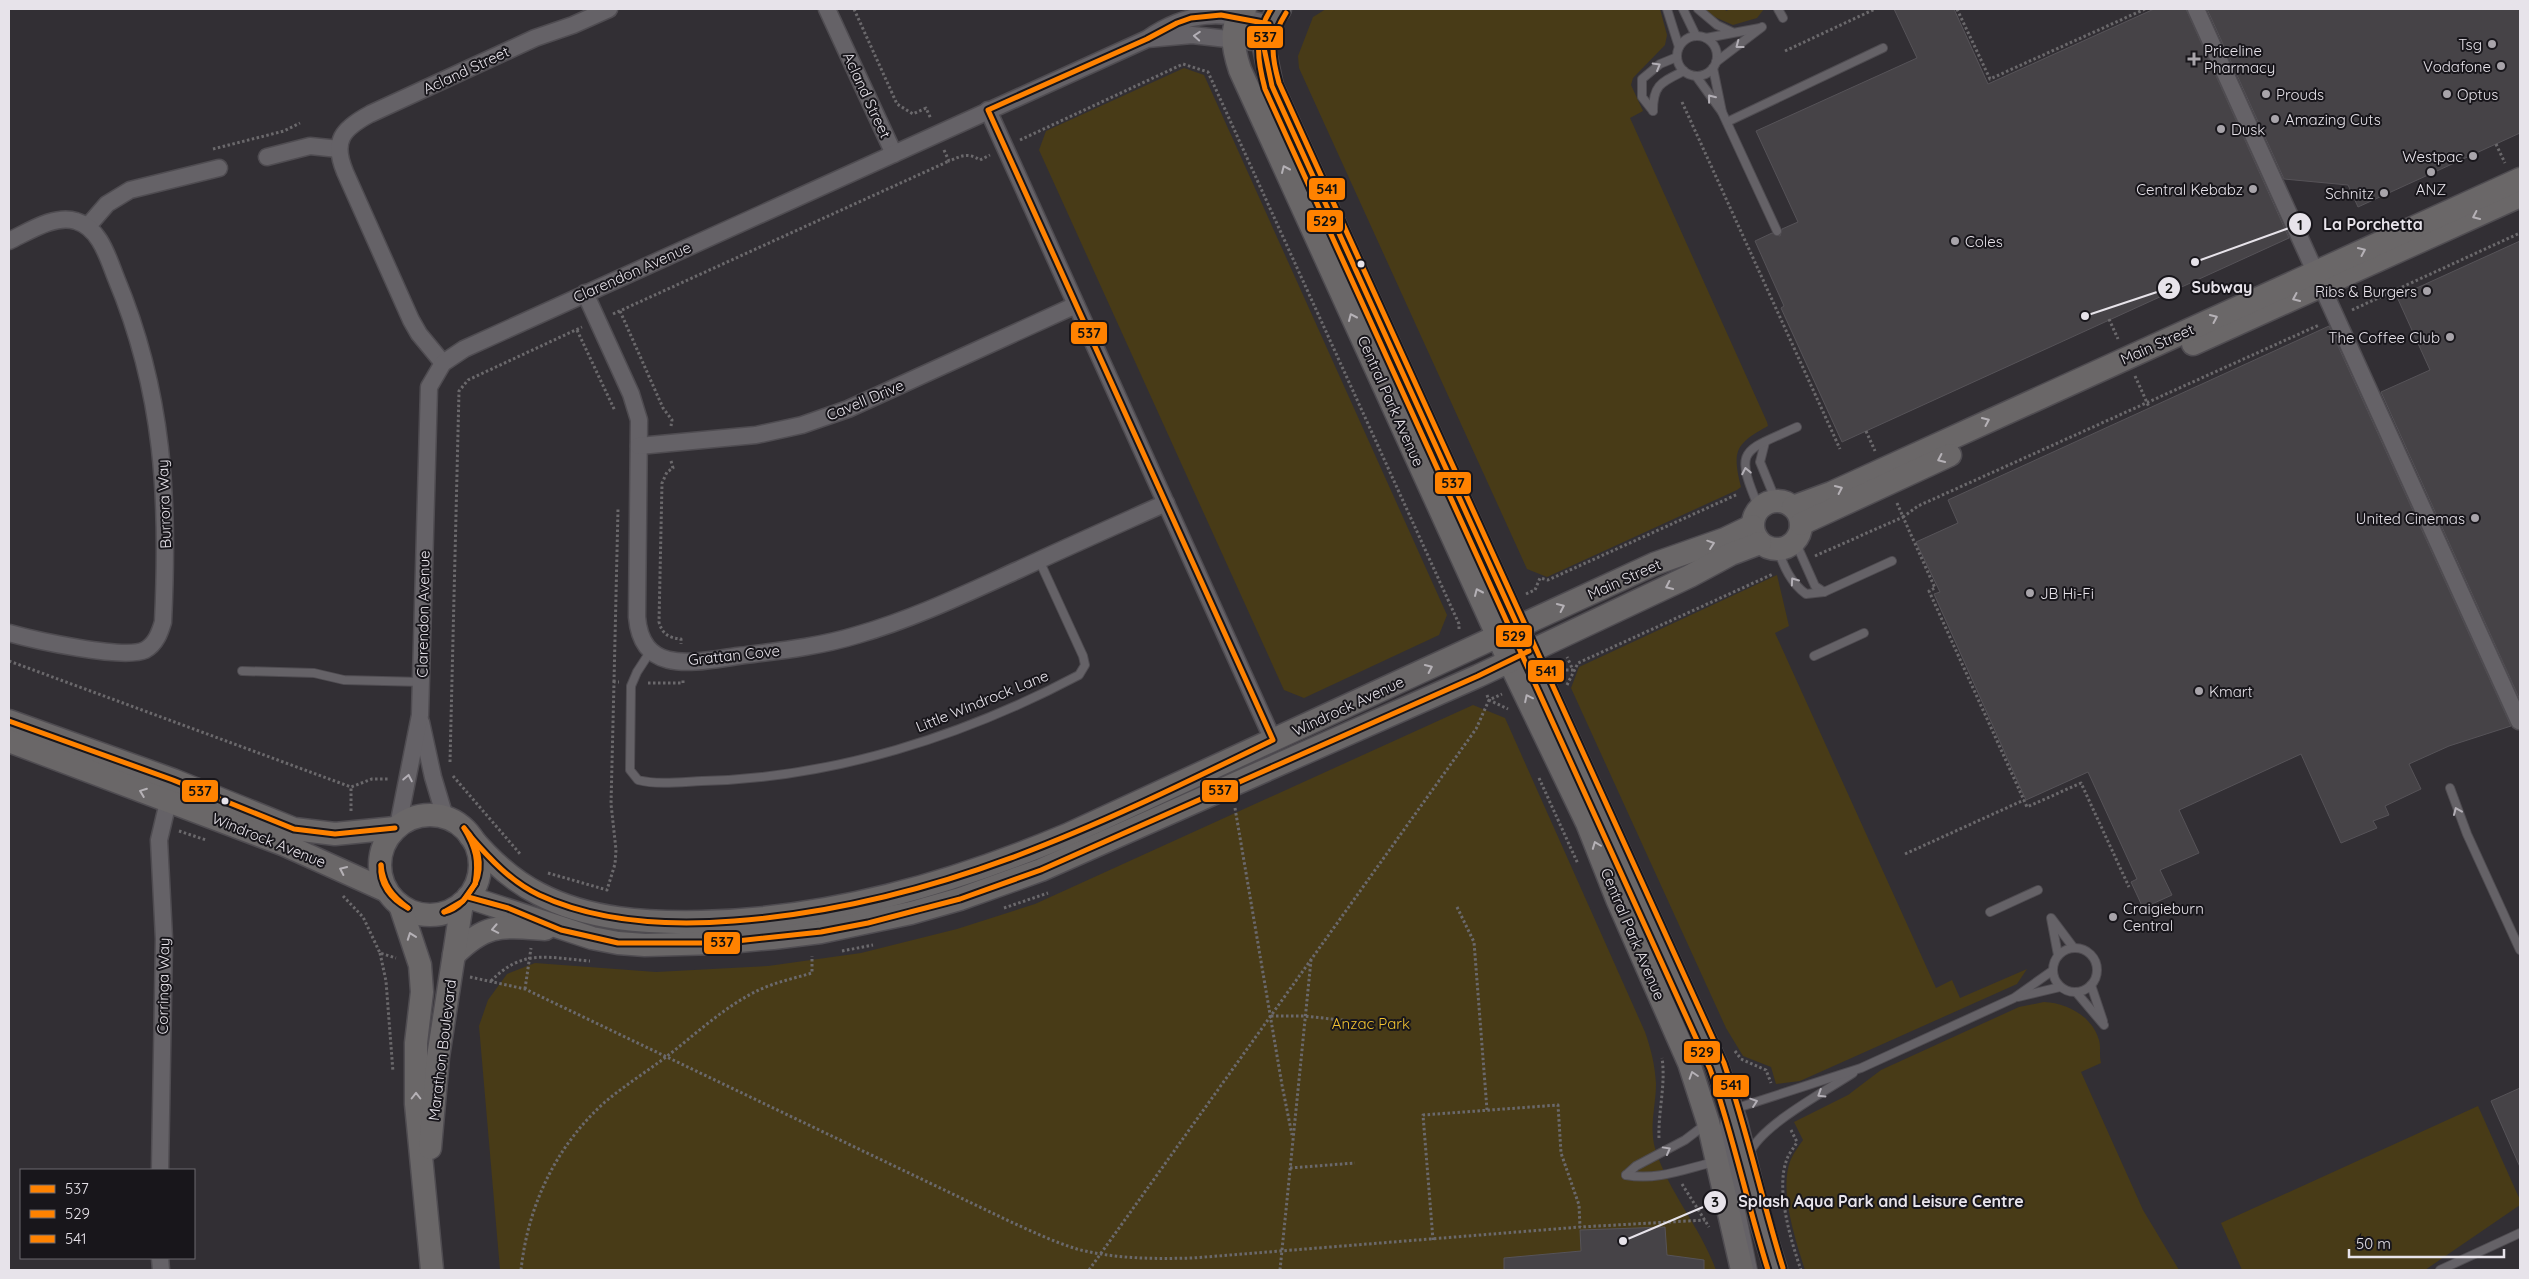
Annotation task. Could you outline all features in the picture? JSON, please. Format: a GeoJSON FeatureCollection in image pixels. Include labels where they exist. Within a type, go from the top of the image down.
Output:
{"type":"FeatureCollection","features":[{"type":"Feature","properties":{"kind":"street","name":"Acland Street"},"geometry":{"type":"LineString","coordinates":[[338,149],[344,133],[350,126],[370,114],[535,38],[573,25],[609,9]]}},
{"type":"Feature","properties":{"kind":"street","name":"Acland Street"},"geometry":{"type":"LineString","coordinates":[[827,9],[894,154]]}},
{"type":"Feature","properties":{"kind":"street"},"geometry":{"type":"LineString","coordinates":[[2196,9],[2519,721]]}},
{"type":"Feature","properties":{"kind":"street","name":"Clarendon Avenue"},"geometry":{"type":"LineString","coordinates":[[397,827],[420,715],[429,387],[443,363],[464,349],[585,293],[1147,39],[1163,27],[1182,20],[1212,14],[1242,12],[1271,25]]}},
{"type":"Feature","properties":{"kind":"street","name":"Central Park Avenue"},"geometry":{"type":"LineString","coordinates":[[1242,12],[1233,31],[1234,51],[1240,70],[1507,632],[1717,1066],[1732,1111],[1760,1219],[1776,1270]]}},
{"type":"Feature","properties":{"kind":"street","name":"Clarendon Avenue"},"geometry":{"type":"LineString","coordinates":[[1147,39],[1192,35],[1233,40],[1271,25]]}},
{"type":"Feature","properties":{"kind":"street","name":"Central Park Avenue"},"geometry":{"type":"LineString","coordinates":[[1271,25],[1272,86],[1496,608]]}},
{"type":"Feature","properties":{"kind":"street"},"geometry":{"type":"LineString","coordinates":[[988,110],[1283,761]]}},
{"type":"Feature","properties":{"kind":"street"},"geometry":{"type":"LineString","coordinates":[[267,157],[310,146],[338,149],[345,172],[411,320],[419,334],[443,363]]}},
{"type":"Feature","properties":{"kind":"street"},"geometry":{"type":"LineString","coordinates":[[9,241],[58,220],[68,218],[88,226],[107,204],[130,190],[219,168]]}},
{"type":"Feature","properties":{"kind":"street","name":"Main Street"},"geometry":{"type":"LineString","coordinates":[[2319,279],[2520,179]]}},
{"type":"Feature","properties":{"kind":"street","name":"Main Street"},"geometry":{"type":"LineString","coordinates":[[1519,656],[1690,576],[1778,529],[1831,493],[2319,279],[2520,196]]}},
{"type":"Feature","properties":{"kind":"street","name":"Burrora Way"},"geometry":{"type":"LineString","coordinates":[[9,633],[71,646],[124,653],[138,652],[152,646],[159,635],[163,622],[166,520],[160,431],[150,384],[125,299],[101,243],[88,226]]}},
{"type":"Feature","properties":{"kind":"street"},"geometry":{"type":"LineString","coordinates":[[585,293],[631,394],[639,420],[636,617],[638,634],[643,645],[650,652]]}},
{"type":"Feature","properties":{"kind":"street","name":"Cavell Drive"},"geometry":{"type":"LineString","coordinates":[[639,446],[756,435],[802,425],[848,410],[1076,305]]}},
{"type":"Feature","properties":{"kind":"street","name":"Grattan Cove"},"geometry":{"type":"LineString","coordinates":[[650,652],[670,660],[709,660],[829,642],[925,612],[1166,503]]}},
{"type":"Feature","properties":{"kind":"street","name":"Main Street"},"geometry":{"type":"LineString","coordinates":[[1507,632],[1654,564],[1725,539],[1778,529]]}},
{"type":"Feature","properties":{"kind":"street","name":"Windrock Avenue"},"geometry":{"type":"LineString","coordinates":[[470,836],[493,863],[539,895],[587,912],[627,920],[666,923],[766,918],[850,905],[901,893],[1004,862],[1191,779],[1507,632]]}},
{"type":"Feature","properties":{"kind":"street","name":"Central Park Avenue"},"geometry":{"type":"LineString","coordinates":[[1519,656],[1617,900],[1689,1063],[1718,1161],[1742,1270]]}},
{"type":"Feature","properties":{"kind":"street","name":"Windrock Avenue"},"geometry":{"type":"LineString","coordinates":[[465,900],[508,908],[561,930],[618,943],[645,945],[718,943],[774,938],[868,923],[960,899],[1041,870],[1519,656]]}},
{"type":"Feature","properties":{"kind":"street","name":"Clarendon Avenue"},"geometry":{"type":"LineString","coordinates":[[420,715],[433,777],[445,817]]}},
{"type":"Feature","properties":{"kind":"street","name":"Windrock Avenue"},"geometry":{"type":"LineString","coordinates":[[9,721],[174,780],[294,829],[335,834],[397,827]]}},
{"type":"Feature","properties":{"kind":"street","name":"Windrock Avenue"},"geometry":{"type":"LineString","coordinates":[[9,742],[285,844],[394,898]]}},
{"type":"Feature","properties":{"kind":"street"},"geometry":{"type":"LineString","coordinates":[[168,802],[174,780]]}},
{"type":"Feature","properties":{"kind":"street","name":"Corringa Way"},"geometry":{"type":"LineString","coordinates":[[160,1169],[164,939],[159,859],[163,824],[168,802]]}},
{"type":"Feature","properties":{"kind":"street"},"geometry":{"type":"LineString","coordinates":[[421,816],[445,817],[459,824],[470,836],[478,851],[480,867],[476,883],[465,900],[448,912],[431,915],[415,913],[394,898],[381,875],[380,858],[385,842],[397,827],[413,818],[421,816]]}},
{"type":"Feature","properties":{"kind":"street","name":"Marathon Boulevard"},"geometry":{"type":"LineString","coordinates":[[394,898],[420,965],[422,992],[416,1043],[416,1104],[432,1270]]}},
{"type":"Feature","properties":{"kind":"street","name":"Marathon Boulevard"},"geometry":{"type":"LineString","coordinates":[[426,1197],[438,1058],[465,900]]}},
{"type":"Feature","properties":{"kind":"street"},"geometry":{"type":"LineString","coordinates":[[453,964],[471,938],[485,931],[502,928],[561,930]]}},
{"type":"Feature","properties":{"kind":"lane"},"geometry":{"type":"LineString","coordinates":[[1668,9],[1679,47],[1677,57],[1684,71],[1696,76],[1722,112],[1777,231]]}},
{"type":"Feature","properties":{"kind":"lane"},"geometry":{"type":"LineString","coordinates":[[1683,9],[1696,36]]}},
{"type":"Feature","properties":{"kind":"lane"},"geometry":{"type":"LineString","coordinates":[[1698,9],[1717,25],[1732,32]]}},
{"type":"Feature","properties":{"kind":"lane"},"geometry":{"type":"LineString","coordinates":[[1778,9],[1783,18]]}},
{"type":"Feature","properties":{"kind":"lane"},"geometry":{"type":"LineString","coordinates":[[1679,47],[1686,39],[1696,36],[1706,38],[1762,27],[1715,65],[1709,73],[1696,76]]}},
{"type":"Feature","properties":{"kind":"lane"},"geometry":{"type":"LineString","coordinates":[[1706,38],[1716,48],[1715,65],[1722,112]]}},
{"type":"Feature","properties":{"kind":"lane"},"geometry":{"type":"LineString","coordinates":[[1727,122],[1883,48]]}},
{"type":"Feature","properties":{"kind":"lane"},"geometry":{"type":"LineString","coordinates":[[1677,57],[1660,64],[1642,79],[1642,97],[1653,111],[1653,98],[1659,85],[1684,71]]}},
{"type":"Feature","properties":{"kind":"lane"},"geometry":{"type":"LineString","coordinates":[[1797,427],[1750,450],[1744,458],[1778,529],[1814,586],[1824,592]]}},
{"type":"Feature","properties":{"kind":"lane"},"geometry":{"type":"LineString","coordinates":[[1765,442],[1760,462],[1778,529],[1798,588],[1806,594],[1824,592],[1892,561]]}},
{"type":"Feature","properties":{"kind":"lane","name":"Little Windrock Lane"},"geometry":{"type":"LineString","coordinates":[[650,652],[637,672],[631,686],[630,770],[638,780],[725,780],[833,765],[944,734],[1078,675],[1085,665],[1083,656],[1039,560]]}},
{"type":"Feature","properties":{"kind":"lane"},"geometry":{"type":"LineString","coordinates":[[1814,656],[1864,633]]}},
{"type":"Feature","properties":{"kind":"lane"},"geometry":{"type":"LineString","coordinates":[[242,671],[314,673],[344,680],[422,682]]}},
{"type":"Feature","properties":{"kind":"lane"},"geometry":{"type":"LineString","coordinates":[[2450,788],[2450,795],[2520,950]]}},
{"type":"Feature","properties":{"kind":"lane"},"geometry":{"type":"LineString","coordinates":[[1990,912],[2038,890]]}},
{"type":"Feature","properties":{"kind":"lane"},"geometry":{"type":"LineString","coordinates":[[2014,998],[2052,971],[2058,955],[2050,918],[2073,948]]}},
{"type":"Feature","properties":{"kind":"lane"},"geometry":{"type":"LineString","coordinates":[[1753,1270],[1724,1127],[1724,1120],[1732,1111],[1775,1095],[1861,1068],[2014,998],[2060,986],[2076,992],[2104,1025],[2092,984],[2097,971],[2093,957],[2080,948],[2073,948],[2058,955]]}},
{"type":"Feature","properties":{"kind":"lane"},"geometry":{"type":"LineString","coordinates":[[2052,971],[2060,986]]}},
{"type":"Feature","properties":{"kind":"lane"},"geometry":{"type":"LineString","coordinates":[[2076,992],[2092,984]]}},
{"type":"Feature","properties":{"kind":"lane"},"geometry":{"type":"LineString","coordinates":[[1746,1161],[1752,1147],[1763,1135],[1785,1118],[1861,1068]]}},
{"type":"Feature","properties":{"kind":"lane"},"geometry":{"type":"LineString","coordinates":[[1708,1122],[1685,1140],[1636,1166],[1626,1175],[1640,1178],[1655,1177],[1718,1161]]}},
{"type":"Feature","properties":{"kind":"lane"},"geometry":{"type":"LineString","coordinates":[[2440,1270],[2520,1233]]}},
{"type":"Feature","properties":{"kind":"path"},"geometry":{"type":"LineString","coordinates":[[854,9],[897,104],[912,114],[926,108]]}},
{"type":"Feature","properties":{"kind":"path"},"geometry":{"type":"LineString","coordinates":[[1785,51],[1875,9]]}},
{"type":"Feature","properties":{"kind":"path"},"geometry":{"type":"LineString","coordinates":[[1957,9],[1990,80],[2145,9]]}},
{"type":"Feature","properties":{"kind":"path"},"geometry":{"type":"LineString","coordinates":[[1005,149],[1048,126],[1183,64],[1208,72],[1459,624],[1459,635],[1466,651]]}},
{"type":"Feature","properties":{"kind":"path"},"geometry":{"type":"LineString","coordinates":[[1682,102],[1840,449]]}},
{"type":"Feature","properties":{"kind":"path"},"geometry":{"type":"LineString","coordinates":[[212,149],[284,131],[300,123]]}},
{"type":"Feature","properties":{"kind":"path"},"geometry":{"type":"LineString","coordinates":[[620,311],[949,161]]}},
{"type":"Feature","properties":{"kind":"path"},"geometry":{"type":"LineString","coordinates":[[1918,506],[2520,233]]}},
{"type":"Feature","properties":{"kind":"path"},"geometry":{"type":"LineString","coordinates":[[526,860],[450,772],[460,391],[468,380],[577,330],[616,413]]}},
{"type":"Feature","properties":{"kind":"path"},"geometry":{"type":"LineString","coordinates":[[614,682],[618,504]]}},
{"type":"Feature","properties":{"kind":"path"},"geometry":{"type":"LineString","coordinates":[[1459,624],[1536,590],[1540,578],[1548,580],[1778,529],[1893,521],[1904,517],[1935,588],[1929,591],[2027,807],[2081,783],[2129,887]]}},
{"type":"Feature","properties":{"kind":"path"},"geometry":{"type":"LineString","coordinates":[[1566,688],[1578,663],[1778,529]]}},
{"type":"Feature","properties":{"kind":"path"},"geometry":{"type":"LineString","coordinates":[[9,662],[351,787],[372,779],[407,780]]}},
{"type":"Feature","properties":{"kind":"path"},"geometry":{"type":"LineString","coordinates":[[1089,1270],[1476,728],[1489,700],[1508,709],[1512,718]]}},
{"type":"Feature","properties":{"kind":"path"},"geometry":{"type":"LineString","coordinates":[[1536,771],[1580,870]]}},
{"type":"Feature","properties":{"kind":"path"},"geometry":{"type":"LineString","coordinates":[[433,777],[453,776]]}},
{"type":"Feature","properties":{"kind":"path"},"geometry":{"type":"LineString","coordinates":[[1905,854],[2024,800]]}},
{"type":"Feature","properties":{"kind":"path"},"geometry":{"type":"LineString","coordinates":[[1235,808],[1292,1135]]}},
{"type":"Feature","properties":{"kind":"path"},"geometry":{"type":"LineString","coordinates":[[163,824],[202,840],[210,840]]}},
{"type":"Feature","properties":{"kind":"path"},"geometry":{"type":"LineString","coordinates":[[338,891],[364,917],[380,953],[420,965]]}},
{"type":"Feature","properties":{"kind":"path"},"geometry":{"type":"LineString","coordinates":[[1457,907],[1474,942],[1487,1110]]}},
{"type":"Feature","properties":{"kind":"path"},"geometry":{"type":"LineString","coordinates":[[525,989],[532,928]]}},
{"type":"Feature","properties":{"kind":"path"},"geometry":{"type":"LineString","coordinates":[[521,1270],[523,1248],[531,1217],[545,1179],[579,1128],[606,1102],[731,1006],[761,989],[812,973],[812,956]]}},
{"type":"Feature","properties":{"kind":"path"},"geometry":{"type":"LineString","coordinates":[[1280,1270],[1311,960]]}},
{"type":"Feature","properties":{"kind":"path"},"geometry":{"type":"LineString","coordinates":[[453,964],[525,989],[1009,1221],[1076,1249],[1101,1254],[1151,1259],[1193,1258],[1580,1227],[1705,1220]]}},
{"type":"Feature","properties":{"kind":"path"},"geometry":{"type":"LineString","coordinates":[[1271,1016],[1304,1016],[1350,1021]]}},
{"type":"Feature","properties":{"kind":"path"},"geometry":{"type":"LineString","coordinates":[[1730,1043],[1741,1059],[1766,1070],[1775,1095]]}},
{"type":"Feature","properties":{"kind":"path"},"geometry":{"type":"LineString","coordinates":[[1660,1052],[1664,1088],[1660,1111],[1659,1136],[1663,1153]]}},
{"type":"Feature","properties":{"kind":"path"},"geometry":{"type":"LineString","coordinates":[[1433,1240],[1423,1115],[1558,1105],[1561,1153],[1579,1205],[1580,1227]]}},
{"type":"Feature","properties":{"kind":"path"},"geometry":{"type":"LineString","coordinates":[[1785,1118],[1797,1142],[1787,1159],[1783,1179],[1786,1214],[1801,1270]]}},
{"type":"Feature","properties":{"kind":"path"},"geometry":{"type":"LineString","coordinates":[[1290,1168],[1355,1163]]}},
{"type":"Feature","properties":{"kind":"path"},"geometry":{"type":"LineString","coordinates":[[1674,1172],[1709,1229]]}},
{"type":"Feature","properties":{"kind":"green space"},"geometry":{"type":"Polygon","coordinates":[[[1326,9],[1660,9],[1667,35],[1665,45],[1633,78],[1631,85],[1643,111],[1630,118],[1767,422],[1768,426],[1749,438],[1739,450],[1737,465],[1741,487],[1547,577],[1527,569],[1299,68],[1298,56],[1313,17],[1326,9]]]}},
{"type":"Feature","properties":{"kind":"green space"},"geometry":{"type":"Polygon","coordinates":[[[1704,9],[1725,9],[1726,11],[1731,9],[1764,9],[1757,18],[1733,25],[1710,15],[1704,9]]]}},
{"type":"Feature","properties":{"kind":"green space"},"geometry":{"type":"Polygon","coordinates":[[[1184,68],[1204,75],[1447,615],[1439,635],[1304,698],[1284,690],[1039,150],[1046,131],[1184,68]]]}},
{"type":"Feature","properties":{"kind":"green space"},"geometry":{"type":"Polygon","coordinates":[[[1777,575],[1789,626],[1775,633],[1936,988],[1952,980],[1960,998],[2027,969],[2017,984],[1800,1081],[1776,1084],[1771,1067],[1743,1056],[1726,1028],[1571,688],[1579,667],[1777,575]]]}},
{"type":"Feature","properties":{"kind":"green space","name":"Anzac Park"},"geometry":{"type":"Polygon","coordinates":[[[1473,705],[1505,718],[1645,1032],[1652,1057],[1656,1084],[1653,1124],[1655,1148],[1668,1179],[1702,1239],[1716,1270],[500,1270],[479,1026],[488,1000],[507,974],[535,963],[656,972],[768,966],[861,953],[957,929],[1035,904],[1473,705]]]}},
{"type":"Feature","properties":{"kind":"green space"},"geometry":{"type":"Polygon","coordinates":[[[2044,1002],[2061,1005],[2078,1012],[2091,1024],[2096,1032],[2100,1043],[2101,1063],[2081,1072],[2143,1210],[2179,1270],[1805,1270],[1793,1230],[1787,1200],[1786,1185],[1792,1156],[1803,1140],[1794,1122],[1848,1095],[1881,1070],[2019,1007],[2044,1002]]]}},
{"type":"Feature","properties":{"kind":"green space"},"geometry":{"type":"Polygon","coordinates":[[[2478,1106],[2520,1200],[2520,1205],[2425,1270],[2242,1270],[2221,1223],[2478,1106]]]}},
{"type":"Feature","properties":{"kind":"building"},"geometry":{"type":"Polygon","coordinates":[[[1894,9],[1954,9],[1988,84],[2154,9],[2186,9],[2289,238],[1842,442],[1781,308],[1784,306],[1755,241],[1772,233],[1780,236],[1782,229],[1798,222],[1756,131],[1917,58],[1894,9]]]}},
{"type":"Feature","properties":{"kind":"building"},"geometry":{"type":"Polygon","coordinates":[[[2207,9],[2520,9],[2520,133],[2358,207],[2348,185],[2284,179],[2207,9]]]}},
{"type":"Feature","properties":{"kind":"building"},"geometry":{"type":"Polygon","coordinates":[[[2520,241],[2520,700],[2381,392],[2430,370],[2397,297],[2520,241]]]}},
{"type":"Feature","properties":{"kind":"building"},"geometry":{"type":"Polygon","coordinates":[[[2329,326],[2511,726],[2449,746],[2409,764],[2421,789],[2385,806],[2389,815],[2373,821],[2377,828],[2341,843],[2301,754],[2179,810],[2199,853],[2160,870],[2172,895],[2143,908],[2131,882],[2137,879],[2088,772],[2026,800],[1934,594],[1940,592],[1916,542],[1958,523],[1948,500],[2329,326]]]}},
{"type":"Feature","properties":{"kind":"building"},"geometry":{"type":"Polygon","coordinates":[[[2520,1088],[2520,1167],[2491,1101],[2520,1088]]]}},
{"type":"Feature","properties":{"kind":"building"},"geometry":{"type":"Polygon","coordinates":[[[1665,1227],[1667,1255],[1704,1260],[1704,1270],[1504,1270],[1504,1258],[1581,1251],[1580,1230],[1665,1227]]]}},
{"type":"Feature","properties":{"kind":"transit line","name":"529"},"geometry":{"type":"LineString","coordinates":[[1271,9],[1262,29],[1259,48],[1260,68],[1265,89],[1710,1069],[1726,1119],[1768,1270]]}},
{"type":"Feature","properties":{"kind":"transit line","name":"541"},"geometry":{"type":"LineString","coordinates":[[1286,13],[1280,23],[1273,47],[1274,64],[1279,83],[1724,1063],[1783,1268]]}},
{"type":"Feature","properties":{"kind":"transit line","name":"537"},"geometry":{"type":"LineString","coordinates":[[468,897],[508,908],[561,930],[618,943],[718,943],[821,932],[868,923],[960,899],[1041,870],[1478,676],[1529,651],[1272,86],[1263,43],[1269,24],[1221,15],[1191,18],[988,110],[1273,740],[1142,803],[1012,858],[946,880],[878,899],[808,912],[734,921],[660,922],[610,917],[586,912],[529,890],[493,861],[470,836]]}},
{"type":"Feature","properties":{"kind":"transit line","name":"537"},"geometry":{"type":"LineString","coordinates":[[9,721],[173,780],[294,829],[335,834],[395,828]]}},
{"type":"Feature","properties":{"kind":"transit line","name":"537"},"geometry":{"type":"LineString","coordinates":[[464,828],[473,840],[478,854],[479,869],[475,884]]}},
{"type":"Feature","properties":{"kind":"transit line","name":"537"},"geometry":{"type":"LineString","coordinates":[[464,828],[476,855],[475,884]]}},
{"type":"Feature","properties":{"kind":"transit line","name":"537"},"geometry":{"type":"LineString","coordinates":[[381,865],[389,889],[408,908]]}},
{"type":"Feature","properties":{"kind":"transit line","name":"537"},"geometry":{"type":"LineString","coordinates":[[381,865],[382,878],[387,890],[396,900],[408,908]]}},
{"type":"Feature","properties":{"kind":"transit line","name":"537"},"geometry":{"type":"LineString","coordinates":[[444,912],[463,901],[475,884]]}},
{"type":"Feature","properties":{"kind":"transit line","name":"537"},"geometry":{"type":"LineString","coordinates":[[444,912],[454,908],[466,898],[475,884]]}},
{"type":"Feature","properties":{"kind":"place","name":"Tsg"},"geometry":{"type":"Point","coordinates":[2492,44]}},
{"type":"Feature","properties":{"kind":"place","name":"Priceline Pharmacy"},"geometry":{"type":"Point","coordinates":[2194,59]}},
{"type":"Feature","properties":{"kind":"place","name":"Vodafone"},"geometry":{"type":"Point","coordinates":[2501,66]}},
{"type":"Feature","properties":{"kind":"place","name":"Prouds"},"geometry":{"type":"Point","coordinates":[2266,94]}},
{"type":"Feature","properties":{"kind":"place","name":"Optus"},"geometry":{"type":"Point","coordinates":[2447,94]}},
{"type":"Feature","properties":{"kind":"place","name":"Amazing Cuts"},"geometry":{"type":"Point","coordinates":[2275,119]}},
{"type":"Feature","properties":{"kind":"place","name":"Dusk"},"geometry":{"type":"Point","coordinates":[2221,129]}},
{"type":"Feature","properties":{"kind":"place","name":"Westpac"},"geometry":{"type":"Point","coordinates":[2473,156]}},
{"type":"Feature","properties":{"kind":"place","name":"ANZ"},"geometry":{"type":"Point","coordinates":[2431,172]}},
{"type":"Feature","properties":{"kind":"place","name":"Central Kebabz"},"geometry":{"type":"Point","coordinates":[2253,189]}},
{"type":"Feature","properties":{"kind":"place","name":"Schnitz"},"geometry":{"type":"Point","coordinates":[2384,193]}},
{"type":"Feature","properties":{"kind":"place","name":"Coles"},"geometry":{"type":"Point","coordinates":[1955,241]}},
{"type":"Feature","properties":{"kind":"place","name":"La Porchetta"},"geometry":{"type":"Point","coordinates":[2195,262]}},
{"type":"Feature","properties":{"kind":"place","name":"Ribs & Burgers"},"geometry":{"type":"Point","coordinates":[2427,291]}},
{"type":"Feature","properties":{"kind":"place","name":"Subway"},"geometry":{"type":"Point","coordinates":[2085,316]}},
{"type":"Feature","properties":{"kind":"place","name":"The Coffee Club"},"geometry":{"type":"Point","coordinates":[2450,337]}},
{"type":"Feature","properties":{"kind":"place","name":"United Cinemas"},"geometry":{"type":"Point","coordinates":[2475,518]}},
{"type":"Feature","properties":{"kind":"place","name":"JB Hi-Fi"},"geometry":{"type":"Point","coordinates":[2030,593]}},
{"type":"Feature","properties":{"kind":"place","name":"Kmart"},"geometry":{"type":"Point","coordinates":[2199,691]}},
{"type":"Feature","properties":{"kind":"place","name":"Craigieburn Central"},"geometry":{"type":"Point","coordinates":[2113,917]}},
{"type":"Feature","properties":{"kind":"place","name":"Splash Aqua Park and Leisure Centre"},"geometry":{"type":"Point","coordinates":[1623,1241]}}]}
